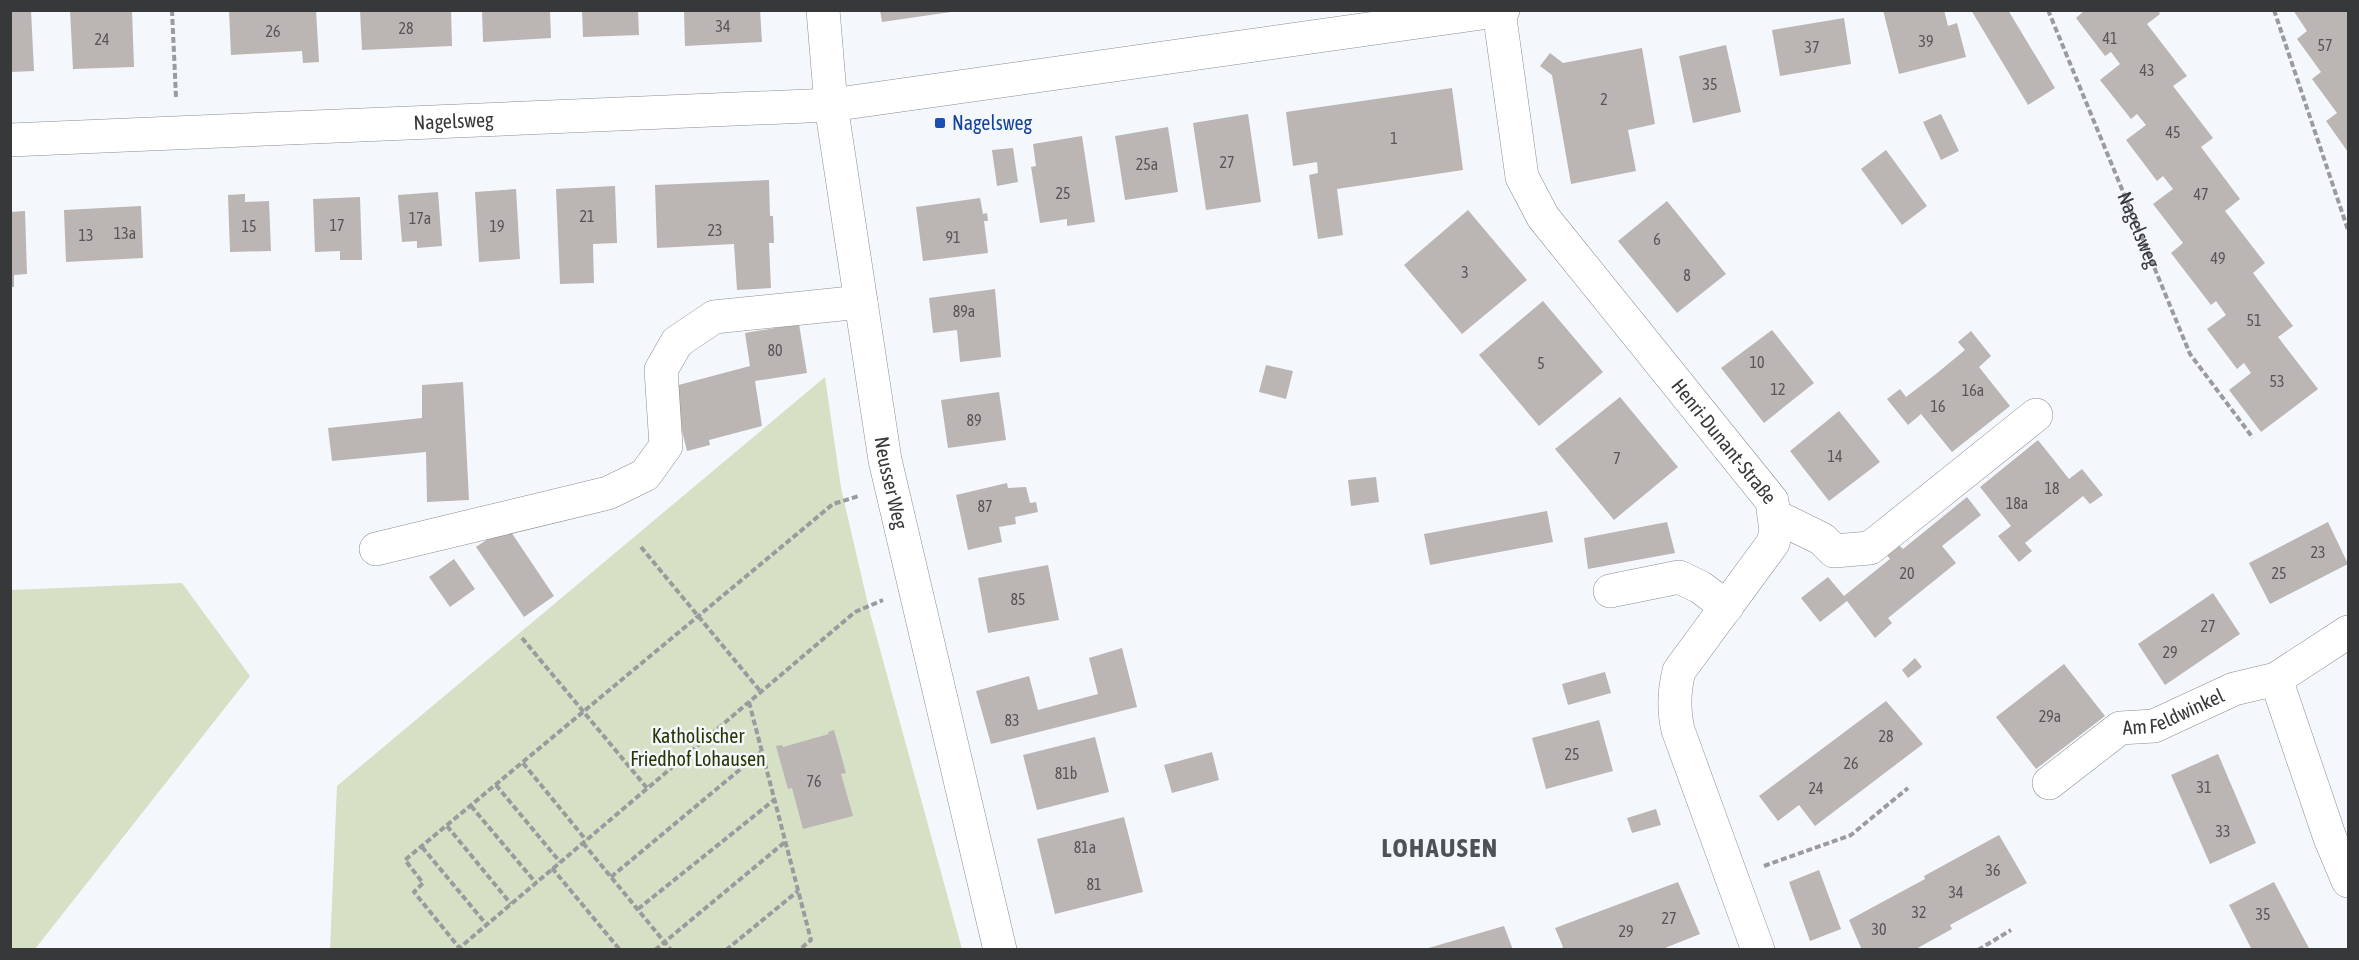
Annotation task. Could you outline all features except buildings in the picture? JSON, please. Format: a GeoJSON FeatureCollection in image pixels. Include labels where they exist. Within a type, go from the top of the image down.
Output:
{"type":"FeatureCollection","features":[{"type":"Feature","properties":{"kind":"street","name":"Neusser Weg"},"geometry":{"type":"LineString","coordinates":[[823,10],[831,105],[885,460],[1000,950]]}},
{"type":"Feature","properties":{"kind":"street","name":"Nagelsweg"},"geometry":{"type":"LineString","coordinates":[[10,140],[831,105],[1501,11]]}},
{"type":"Feature","properties":{"kind":"street","name":"Henri-Dunant-Straße"},"geometry":{"type":"LineString","coordinates":[[1501,11],[1522,177],[1543,217],[1772,501],[1776,531],[1773,543],[1680,670],[1674,696],[1678,730],[1758,950]]}},
{"type":"Feature","properties":{"kind":"street"},"geometry":{"type":"LineString","coordinates":[[376,549],[608,493],[645,475],[666,447],[661,370],[678,342],[714,318],[861,302]]}},
{"type":"Feature","properties":{"kind":"street"},"geometry":{"type":"LineString","coordinates":[[1775,516],[1822,539],[1834,551],[1870,548],[2036,415]]}},
{"type":"Feature","properties":{"kind":"street"},"geometry":{"type":"LineString","coordinates":[[1610,591],[1679,577],[1700,587],[1726,607]]}},
{"type":"Feature","properties":{"kind":"street","name":"Am Feldwinkel"},"geometry":{"type":"LineString","coordinates":[[2049,783],[2120,728],[2154,726],[2234,689],[2276,680],[2349,632]]}},
{"type":"Feature","properties":{"kind":"street"},"geometry":{"type":"LineString","coordinates":[[2276,680],[2330,838],[2349,881]]}},
{"type":"Feature","properties":{"kind":"path"},"geometry":{"type":"LineString","coordinates":[[172,10],[178,134]]}},
{"type":"Feature","properties":{"kind":"path","name":"Nagelsweg"},"geometry":{"type":"LineString","coordinates":[[2048,10],[2190,354],[2253,438]]}},
{"type":"Feature","properties":{"kind":"path"},"geometry":{"type":"LineString","coordinates":[[2274,10],[2349,230]]}},
{"type":"Feature","properties":{"kind":"path"},"geometry":{"type":"LineString","coordinates":[[891,485],[834,504],[405,860],[423,883],[414,891],[459,949],[855,612],[915,587]]}},
{"type":"Feature","properties":{"kind":"path"},"geometry":{"type":"LineString","coordinates":[[641,547],[761,692]]}},
{"type":"Feature","properties":{"kind":"path"},"geometry":{"type":"LineString","coordinates":[[522,638],[647,788]]}},
{"type":"Feature","properties":{"kind":"path"},"geometry":{"type":"LineString","coordinates":[[749,702],[811,940],[799,950]]}},
{"type":"Feature","properties":{"kind":"path"},"geometry":{"type":"LineString","coordinates":[[611,877],[762,752]]}},
{"type":"Feature","properties":{"kind":"path"},"geometry":{"type":"LineString","coordinates":[[523,762],[611,877],[671,950]]}},
{"type":"Feature","properties":{"kind":"path"},"geometry":{"type":"LineString","coordinates":[[496,784],[560,862]]}},
{"type":"Feature","properties":{"kind":"path"},"geometry":{"type":"LineString","coordinates":[[1732,878],[1851,835],[1908,788]]}},
{"type":"Feature","properties":{"kind":"path"},"geometry":{"type":"LineString","coordinates":[[638,909],[774,800]]}},
{"type":"Feature","properties":{"kind":"path"},"geometry":{"type":"LineString","coordinates":[[471,806],[536,883]]}},
{"type":"Feature","properties":{"kind":"path"},"geometry":{"type":"LineString","coordinates":[[447,826],[511,904]]}},
{"type":"Feature","properties":{"kind":"path"},"geometry":{"type":"LineString","coordinates":[[655,950],[785,842]]}},
{"type":"Feature","properties":{"kind":"path"},"geometry":{"type":"LineString","coordinates":[[422,847],[486,924]]}},
{"type":"Feature","properties":{"kind":"path"},"geometry":{"type":"LineString","coordinates":[[552,868],[620,950]]}},
{"type":"Feature","properties":{"kind":"path"},"geometry":{"type":"LineString","coordinates":[[726,950],[798,891]]}},
{"type":"Feature","properties":{"kind":"path"},"geometry":{"type":"LineString","coordinates":[[1978,950],[2011,930]]}},
{"type":"Feature","properties":{"kind":"green space","name":"Katholischer Friedhof Lohausen"},"geometry":{"type":"Polygon","coordinates":[[[825,377],[841,488],[870,613],[962,949],[330,950],[337,786],[825,377]]]}},
{"type":"Feature","properties":{"kind":"green space"},"geometry":{"type":"Polygon","coordinates":[[[182,583],[250,676],[35,949],[11,949],[11,590],[182,583]]]}},
{"type":"Feature","properties":{"kind":"place","name":"Nagelsweg"},"geometry":{"type":"Point","coordinates":[940,123]}},
{"type":"Feature","properties":{"kind":"district","name":"LOHAUSEN"},"geometry":{"type":"Point","coordinates":[1440,848]}}]}
